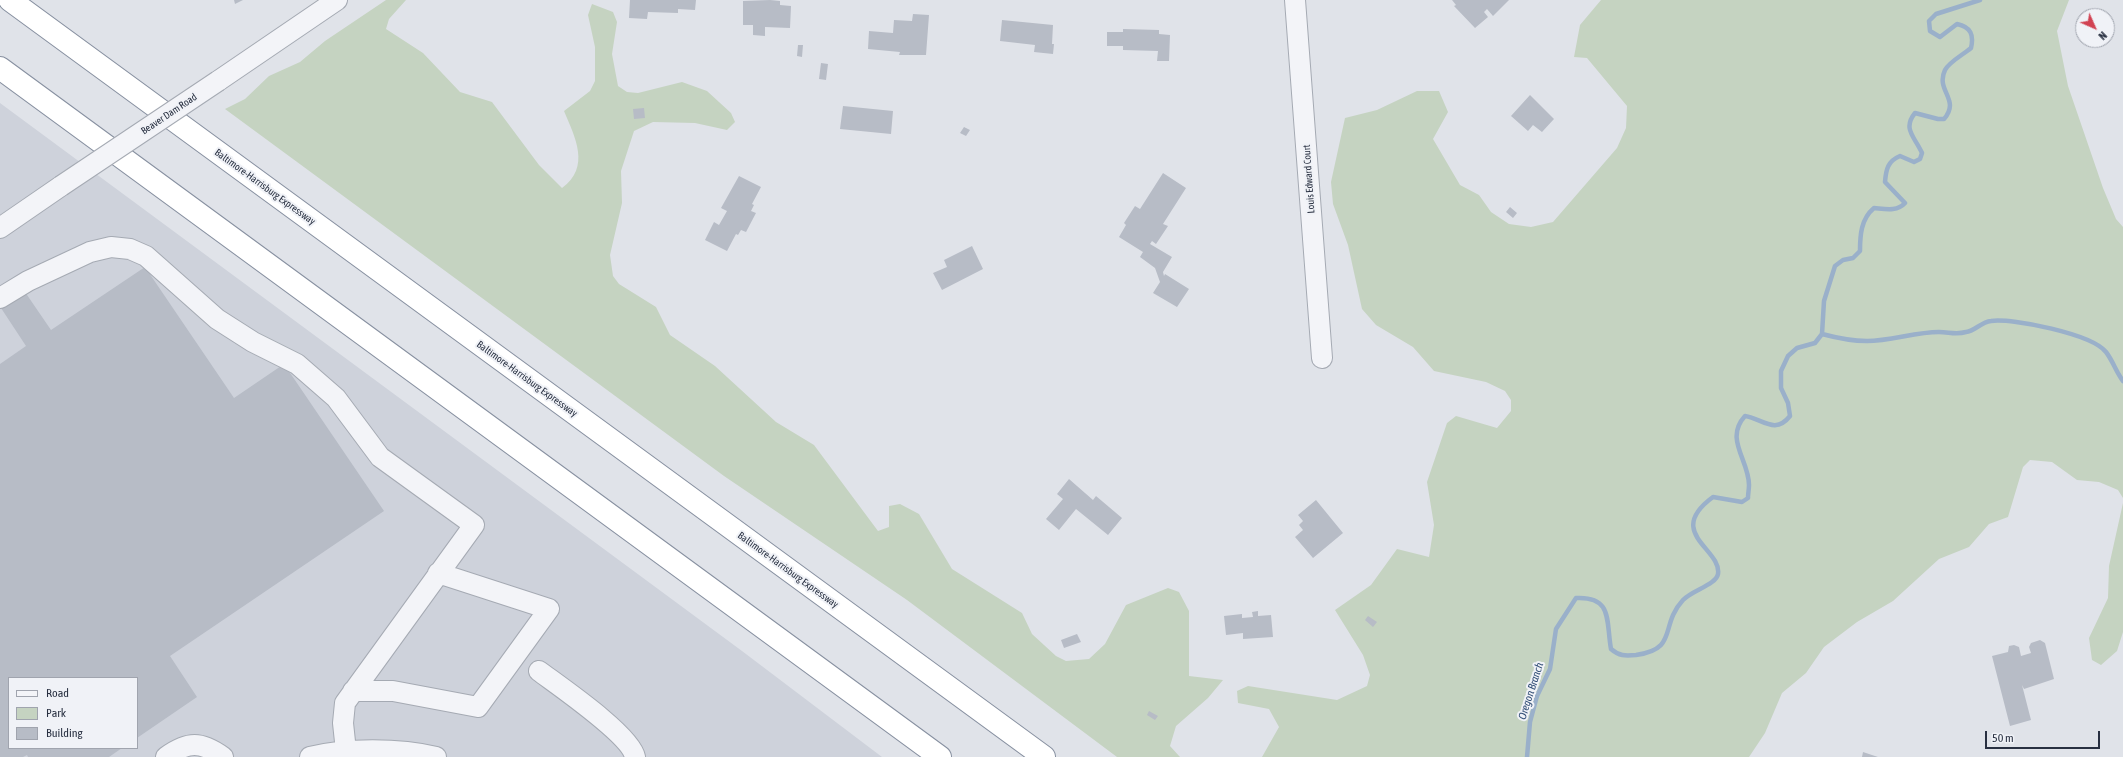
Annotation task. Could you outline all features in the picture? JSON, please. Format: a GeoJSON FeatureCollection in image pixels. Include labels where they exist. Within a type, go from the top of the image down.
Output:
{"type":"FeatureCollection","features":[{"type":"Feature","properties":{"kind":"highway","name":"Baltimore-Harrisburg Expressway"},"geometry":{"type":"LineString","coordinates":[[10,0],[1044,757]]}},
{"type":"Feature","properties":{"kind":"highway"},"geometry":{"type":"LineString","coordinates":[[0,68],[940,757]]}},
{"type":"Feature","properties":{"kind":"street","name":"Beaver Dam Road"},"geometry":{"type":"LineString","coordinates":[[0,228],[337,0]]}},
{"type":"Feature","properties":{"kind":"street","name":"Louis Edward Court"},"geometry":{"type":"LineString","coordinates":[[1295,0],[1322,358]]}},
{"type":"Feature","properties":{"kind":"street"},"geometry":{"type":"LineString","coordinates":[[0,298],[28,281],[90,252],[111,247],[130,249],[146,256],[217,319],[253,342],[297,364],[336,398],[380,457],[474,525],[345,703],[343,711],[346,751]]}},
{"type":"Feature","properties":{"kind":"street"},"geometry":{"type":"LineString","coordinates":[[354,690],[393,691],[478,707],[549,609],[438,573]]}},
{"type":"Feature","properties":{"kind":"street"},"geometry":{"type":"LineString","coordinates":[[540,671],[618,733],[634,753],[635,757]]}},
{"type":"Feature","properties":{"kind":"street"},"geometry":{"type":"LineString","coordinates":[[166,757],[186,745],[201,745],[223,757]]}},
{"type":"Feature","properties":{"kind":"street"},"geometry":{"type":"LineString","coordinates":[[310,757],[346,751],[398,752],[436,757]]}},
{"type":"Feature","properties":{"kind":"shaded area"},"geometry":{"type":"Polygon","coordinates":[[[0,103],[742,651],[882,757],[0,757],[0,103]]]}},
{"type":"Feature","properties":{"kind":"green space"},"geometry":{"type":"Polygon","coordinates":[[[386,0],[406,0],[389,19],[386,29],[423,53],[460,92],[492,102],[539,165],[562,188],[571,180],[576,171],[578,161],[576,141],[564,111],[590,91],[595,81],[595,47],[588,15],[592,4],[613,12],[617,22],[612,54],[618,86],[627,92],[638,93],[682,82],[707,91],[731,113],[735,122],[727,130],[695,123],[653,122],[634,131],[621,171],[622,203],[610,255],[613,276],[619,284],[656,307],[670,335],[715,366],[776,422],[814,445],[878,531],[889,527],[889,506],[900,504],[919,514],[952,569],[1022,613],[1032,634],[1056,656],[1066,661],[1089,659],[1105,644],[1126,605],[1168,588],[1179,592],[1189,611],[1189,676],[1223,680],[1208,698],[1176,726],[1170,746],[1180,757],[1117,757],[907,600],[724,476],[225,109],[245,99],[269,76],[300,62],[325,41],[386,0]]]}},
{"type":"Feature","properties":{"kind":"green space"},"geometry":{"type":"Polygon","coordinates":[[[1601,0],[2069,0],[2057,31],[2068,86],[2103,188],[2116,219],[2123,227],[2123,498],[2118,490],[2099,482],[2077,480],[2052,462],[2030,460],[2023,467],[2008,517],[1989,524],[1969,547],[1939,559],[1893,601],[1857,622],[1824,647],[1806,673],[1782,693],[1765,733],[1749,757],[1262,757],[1279,727],[1269,709],[1238,703],[1237,691],[1248,686],[1337,700],[1367,686],[1370,675],[1363,655],[1335,610],[1371,585],[1397,549],[1429,557],[1434,525],[1427,482],[1447,423],[1456,416],[1497,428],[1511,411],[1511,400],[1505,391],[1486,382],[1434,371],[1413,347],[1376,325],[1362,309],[1348,245],[1333,204],[1331,182],[1345,118],[1377,110],[1417,91],[1439,91],[1448,112],[1433,139],[1460,185],[1479,195],[1491,212],[1509,224],[1531,227],[1553,222],[1617,148],[1626,128],[1627,106],[1587,58],[1574,57],[1580,25],[1601,0]]]}},
{"type":"Feature","properties":{"kind":"green space"},"geometry":{"type":"Polygon","coordinates":[[[2123,503],[2123,632],[2117,651],[2101,665],[2092,660],[2089,638],[2108,598],[2109,566],[2123,503]]]}},
{"type":"Feature","properties":{"kind":"building"},"geometry":{"type":"Polygon","coordinates":[[[234,0],[243,0],[235,4],[234,0]]]}},
{"type":"Feature","properties":{"kind":"building"},"geometry":{"type":"Polygon","coordinates":[[[630,0],[696,0],[695,10],[678,9],[678,13],[648,12],[647,19],[629,18],[630,0]]]}},
{"type":"Feature","properties":{"kind":"building"},"geometry":{"type":"Polygon","coordinates":[[[1452,0],[1509,0],[1493,16],[1487,9],[1484,12],[1488,17],[1475,28],[1454,6],[1456,5],[1452,0]]]}},
{"type":"Feature","properties":{"kind":"building"},"geometry":{"type":"Polygon","coordinates":[[[743,1],[780,1],[780,5],[791,6],[790,28],[765,27],[765,36],[753,35],[753,25],[743,25],[743,1]]]}},
{"type":"Feature","properties":{"kind":"building"},"geometry":{"type":"Polygon","coordinates":[[[913,14],[929,15],[926,55],[899,55],[900,52],[868,49],[869,31],[893,33],[894,20],[912,21],[913,14]]]}},
{"type":"Feature","properties":{"kind":"building"},"geometry":{"type":"Polygon","coordinates":[[[1002,20],[1053,25],[1053,54],[1034,52],[1035,45],[1000,41],[1002,20]]]}},
{"type":"Feature","properties":{"kind":"building"},"geometry":{"type":"Polygon","coordinates":[[[1123,29],[1159,30],[1159,34],[1170,35],[1169,61],[1157,61],[1158,51],[1123,50],[1123,46],[1107,46],[1107,32],[1123,32],[1123,29]]]}},
{"type":"Feature","properties":{"kind":"building"},"geometry":{"type":"Polygon","coordinates":[[[798,45],[803,45],[802,57],[797,56],[798,45]]]}},
{"type":"Feature","properties":{"kind":"building"},"geometry":{"type":"Polygon","coordinates":[[[821,63],[828,64],[826,80],[819,79],[821,63]]]}},
{"type":"Feature","properties":{"kind":"building"},"geometry":{"type":"Polygon","coordinates":[[[1530,95],[1554,119],[1542,132],[1533,125],[1528,131],[1511,116],[1530,95]]]}},
{"type":"Feature","properties":{"kind":"building"},"geometry":{"type":"Polygon","coordinates":[[[843,106],[893,111],[891,134],[840,129],[843,106]]]}},
{"type":"Feature","properties":{"kind":"building"},"geometry":{"type":"Polygon","coordinates":[[[644,108],[645,118],[634,119],[633,109],[644,108]]]}},
{"type":"Feature","properties":{"kind":"building"},"geometry":{"type":"Polygon","coordinates":[[[964,127],[970,130],[966,136],[960,133],[964,127]]]}},
{"type":"Feature","properties":{"kind":"building"},"geometry":{"type":"Polygon","coordinates":[[[1163,173],[1186,188],[1163,224],[1168,226],[1156,244],[1152,241],[1150,244],[1172,257],[1163,272],[1164,276],[1165,274],[1189,289],[1177,307],[1153,293],[1160,282],[1155,268],[1140,257],[1143,252],[1119,237],[1126,225],[1124,223],[1135,206],[1140,209],[1163,173]]]}},
{"type":"Feature","properties":{"kind":"building"},"geometry":{"type":"Polygon","coordinates":[[[739,176],[761,187],[752,204],[754,205],[751,211],[756,213],[746,232],[741,230],[738,235],[736,234],[727,251],[705,240],[714,222],[719,225],[727,211],[721,208],[739,176]]]}},
{"type":"Feature","properties":{"kind":"building"},"geometry":{"type":"Polygon","coordinates":[[[1510,207],[1517,213],[1513,218],[1506,212],[1510,207]]]}},
{"type":"Feature","properties":{"kind":"building"},"geometry":{"type":"Polygon","coordinates":[[[972,246],[983,269],[942,290],[933,273],[947,267],[944,260],[972,246]]]}},
{"type":"Feature","properties":{"kind":"building"},"geometry":{"type":"Polygon","coordinates":[[[145,267],[234,398],[284,364],[384,511],[170,656],[197,697],[138,737],[138,677],[8,677],[8,749],[121,749],[109,757],[28,757],[27,755],[23,757],[0,757],[0,364],[26,346],[1,308],[25,292],[51,330],[145,267]]]}},
{"type":"Feature","properties":{"kind":"building"},"geometry":{"type":"Polygon","coordinates":[[[1069,479],[1093,500],[1096,496],[1122,518],[1108,535],[1076,509],[1059,530],[1046,519],[1063,499],[1057,494],[1069,479]]]}},
{"type":"Feature","properties":{"kind":"building"},"geometry":{"type":"Polygon","coordinates":[[[1316,500],[1343,533],[1313,558],[1295,537],[1303,530],[1299,525],[1303,521],[1298,515],[1316,500]]]}},
{"type":"Feature","properties":{"kind":"building"},"geometry":{"type":"Polygon","coordinates":[[[1258,611],[1258,616],[1271,615],[1273,637],[1243,639],[1243,633],[1226,635],[1224,616],[1242,614],[1242,618],[1253,617],[1252,612],[1258,611]]]}},
{"type":"Feature","properties":{"kind":"building"},"geometry":{"type":"Polygon","coordinates":[[[1368,616],[1377,622],[1373,627],[1365,620],[1368,616]]]}},
{"type":"Feature","properties":{"kind":"building"},"geometry":{"type":"Polygon","coordinates":[[[1077,634],[1081,642],[1064,648],[1061,640],[1077,634]]]}},
{"type":"Feature","properties":{"kind":"building"},"geometry":{"type":"Polygon","coordinates":[[[2040,640],[2045,643],[2054,679],[2024,689],[2022,685],[2031,720],[2010,726],[1992,656],[2008,652],[2009,646],[2014,645],[2019,647],[2021,656],[2031,653],[2029,647],[2031,643],[2040,640]]]}},
{"type":"Feature","properties":{"kind":"building"},"geometry":{"type":"Polygon","coordinates":[[[1149,711],[1158,716],[1155,720],[1147,715],[1149,711]]]}},
{"type":"Feature","properties":{"kind":"building"},"geometry":{"type":"Polygon","coordinates":[[[1863,752],[1878,757],[1862,757],[1863,752]]]}},
{"type":"Feature","properties":{"kind":"waterway","name":"Oregon Branch"},"geometry":{"type":"LineString","coordinates":[[1527,757],[1530,722],[1537,696],[1550,669],[1556,629],[1576,598],[1588,598],[1596,601],[1602,606],[1606,612],[1611,649],[1622,655],[1636,655],[1658,648],[1667,635],[1676,610],[1683,600],[1716,578],[1718,574],[1717,565],[1694,531],[1694,521],[1699,510],[1713,497],[1742,502],[1748,498],[1748,476],[1737,441],[1739,425],[1745,416],[1774,425],[1784,422],[1790,416],[1788,403],[1781,388],[1781,371],[1788,356],[1797,348],[1815,343],[1822,334],[1824,301],[1835,266],[1843,260],[1853,258],[1860,251],[1862,228],[1866,217],[1874,208],[1895,209],[1905,203],[1885,182],[1888,166],[1896,158],[1900,156],[1914,162],[1920,159],[1922,153],[1911,133],[1911,119],[1915,113],[1938,119],[1944,119],[1949,112],[1949,100],[1943,84],[1945,70],[1957,58],[1971,48],[1972,35],[1966,27],[1957,24],[1940,37],[1930,31],[1929,21],[1936,14],[1980,0]]}},
{"type":"Feature","properties":{"kind":"waterway"},"geometry":{"type":"LineString","coordinates":[[1822,334],[1850,340],[1876,341],[1930,332],[1962,333],[1991,321],[2016,322],[2069,333],[2098,345],[2106,352],[2123,381]]}}]}
